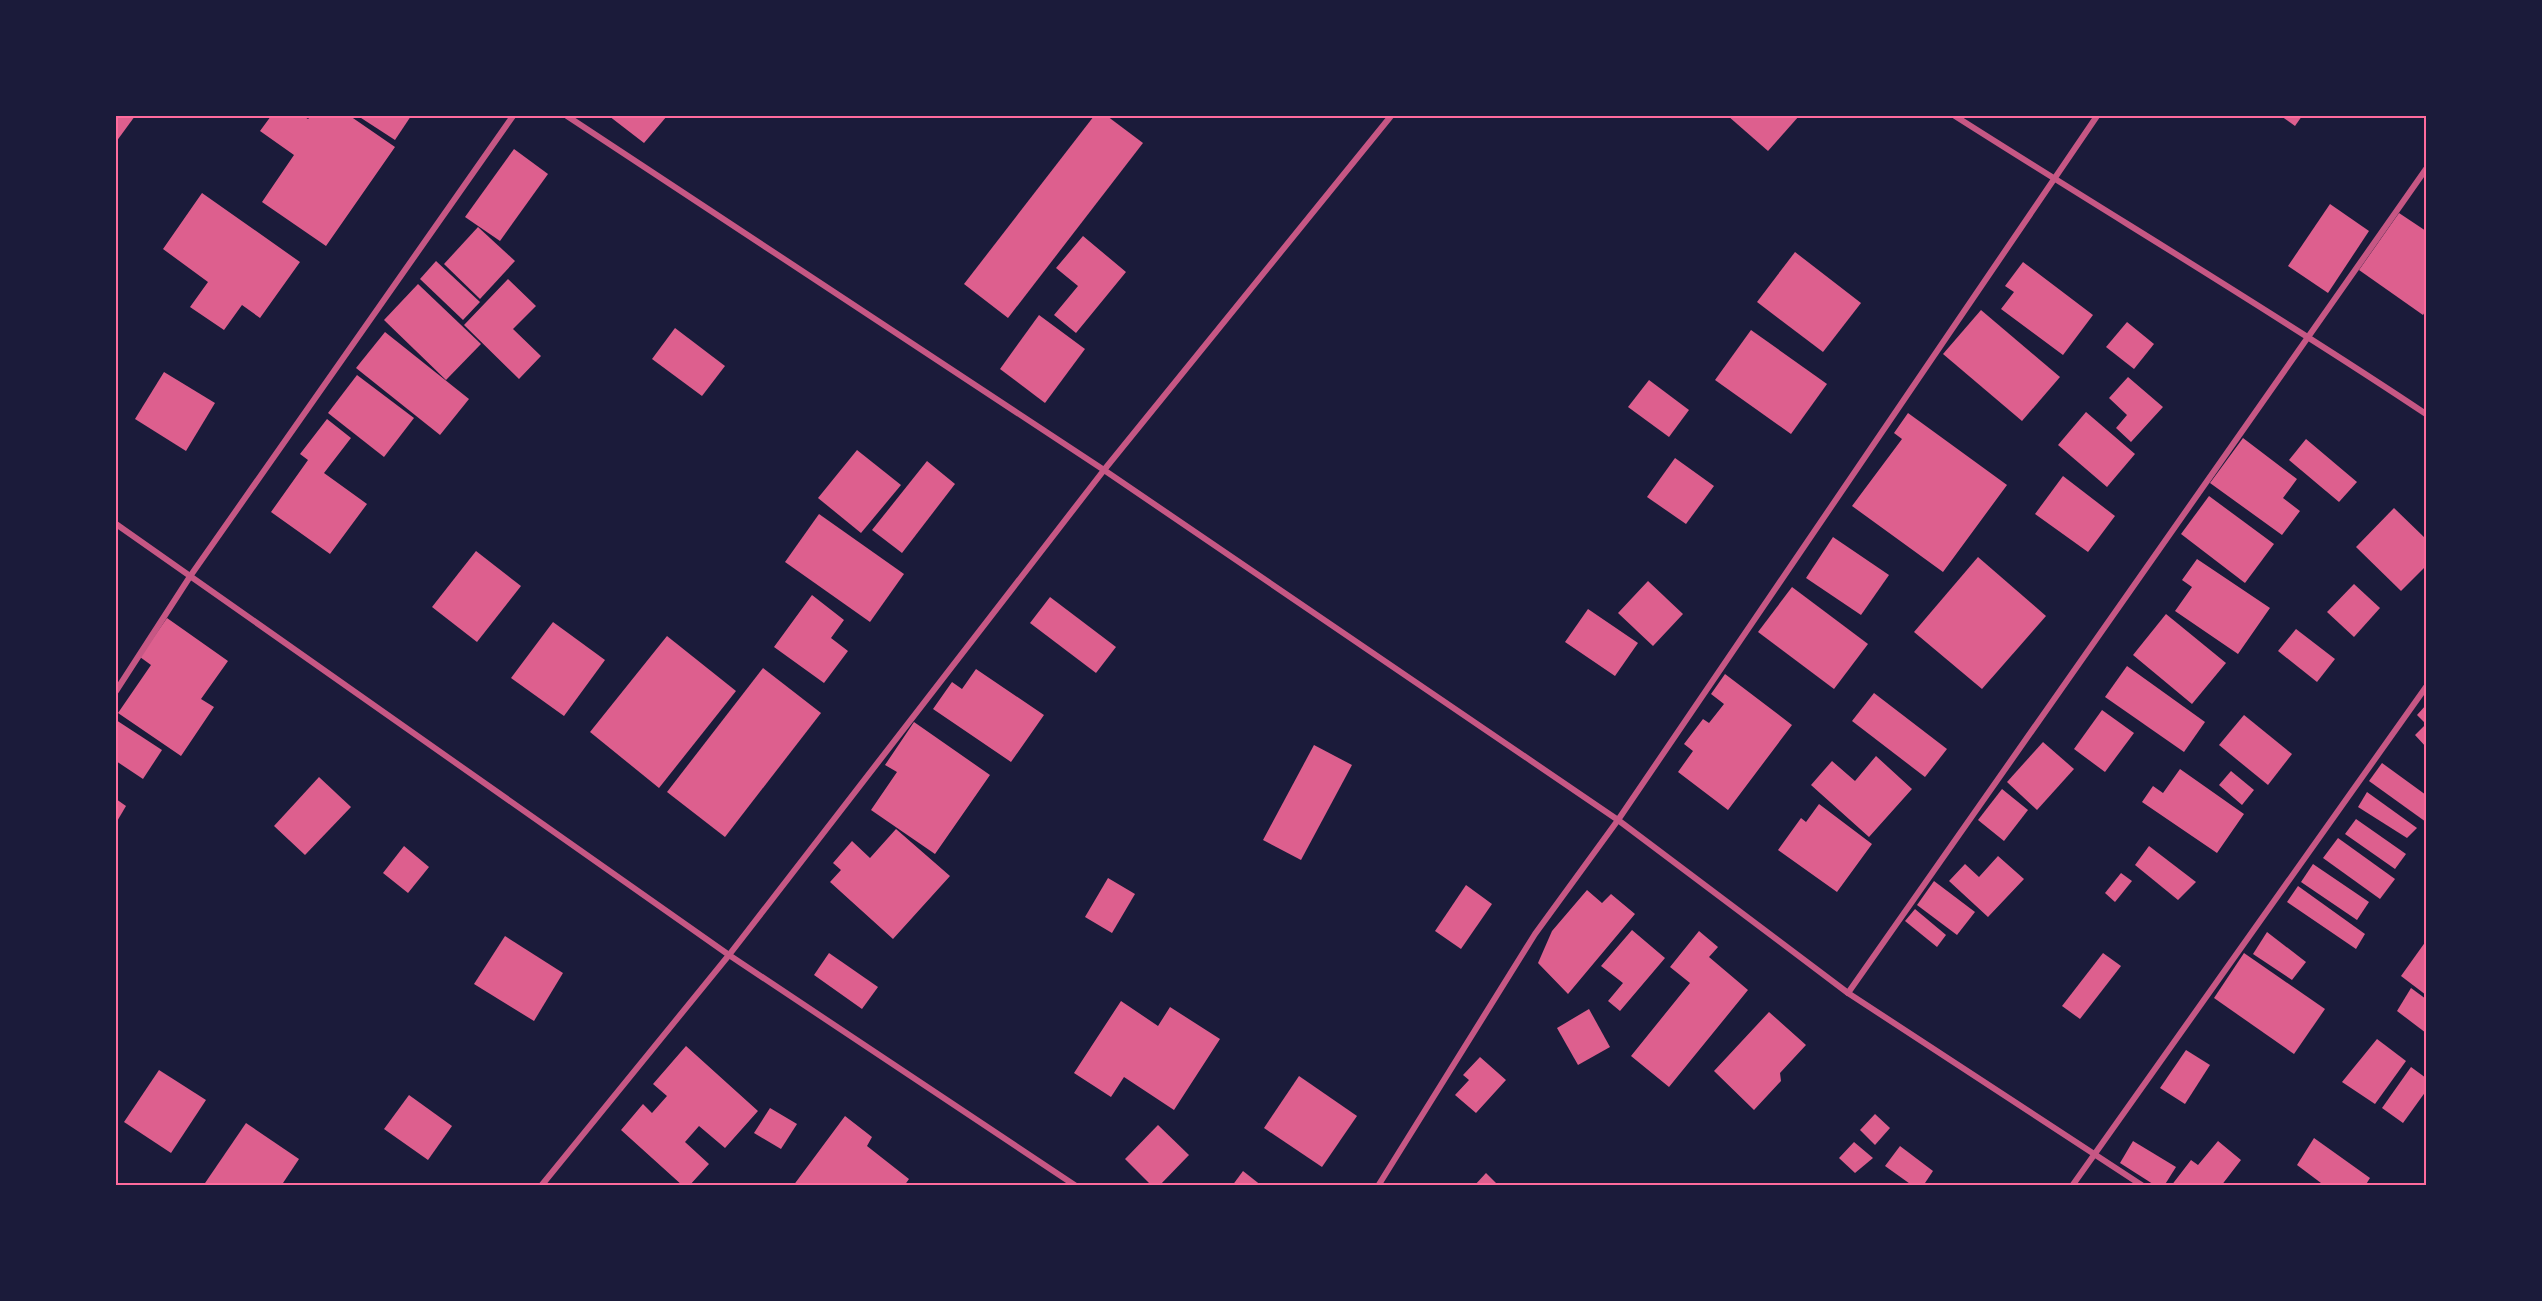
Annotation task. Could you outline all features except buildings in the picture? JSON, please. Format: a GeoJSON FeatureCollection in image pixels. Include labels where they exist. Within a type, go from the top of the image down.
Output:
{"type":"FeatureCollection","features":[{"type":"Feature","properties":{"kind":"street"},"geometry":{"type":"LineString","coordinates":[[116,691],[191,575],[513,116]]}},
{"type":"Feature","properties":{"kind":"street"},"geometry":{"type":"LineString","coordinates":[[567,116],[1104,470],[1618,820],[1848,993],[2143,1185]]}},
{"type":"Feature","properties":{"kind":"street"},"geometry":{"type":"LineString","coordinates":[[541,1185],[729,955],[1104,470],[1391,116]]}},
{"type":"Feature","properties":{"kind":"street"},"geometry":{"type":"LineString","coordinates":[[1955,116],[2309,336],[2427,414]]}},
{"type":"Feature","properties":{"kind":"street"},"geometry":{"type":"LineString","coordinates":[[1378,1185],[1535,934],[1618,820],[2097,116]]}},
{"type":"Feature","properties":{"kind":"street"},"geometry":{"type":"LineString","coordinates":[[1848,993],[2427,169]]}},
{"type":"Feature","properties":{"kind":"street"},"geometry":{"type":"LineString","coordinates":[[116,524],[729,955],[1076,1185]]}},
{"type":"Feature","properties":{"kind":"street"},"geometry":{"type":"LineString","coordinates":[[2072,1185],[2427,687]]}}]}
